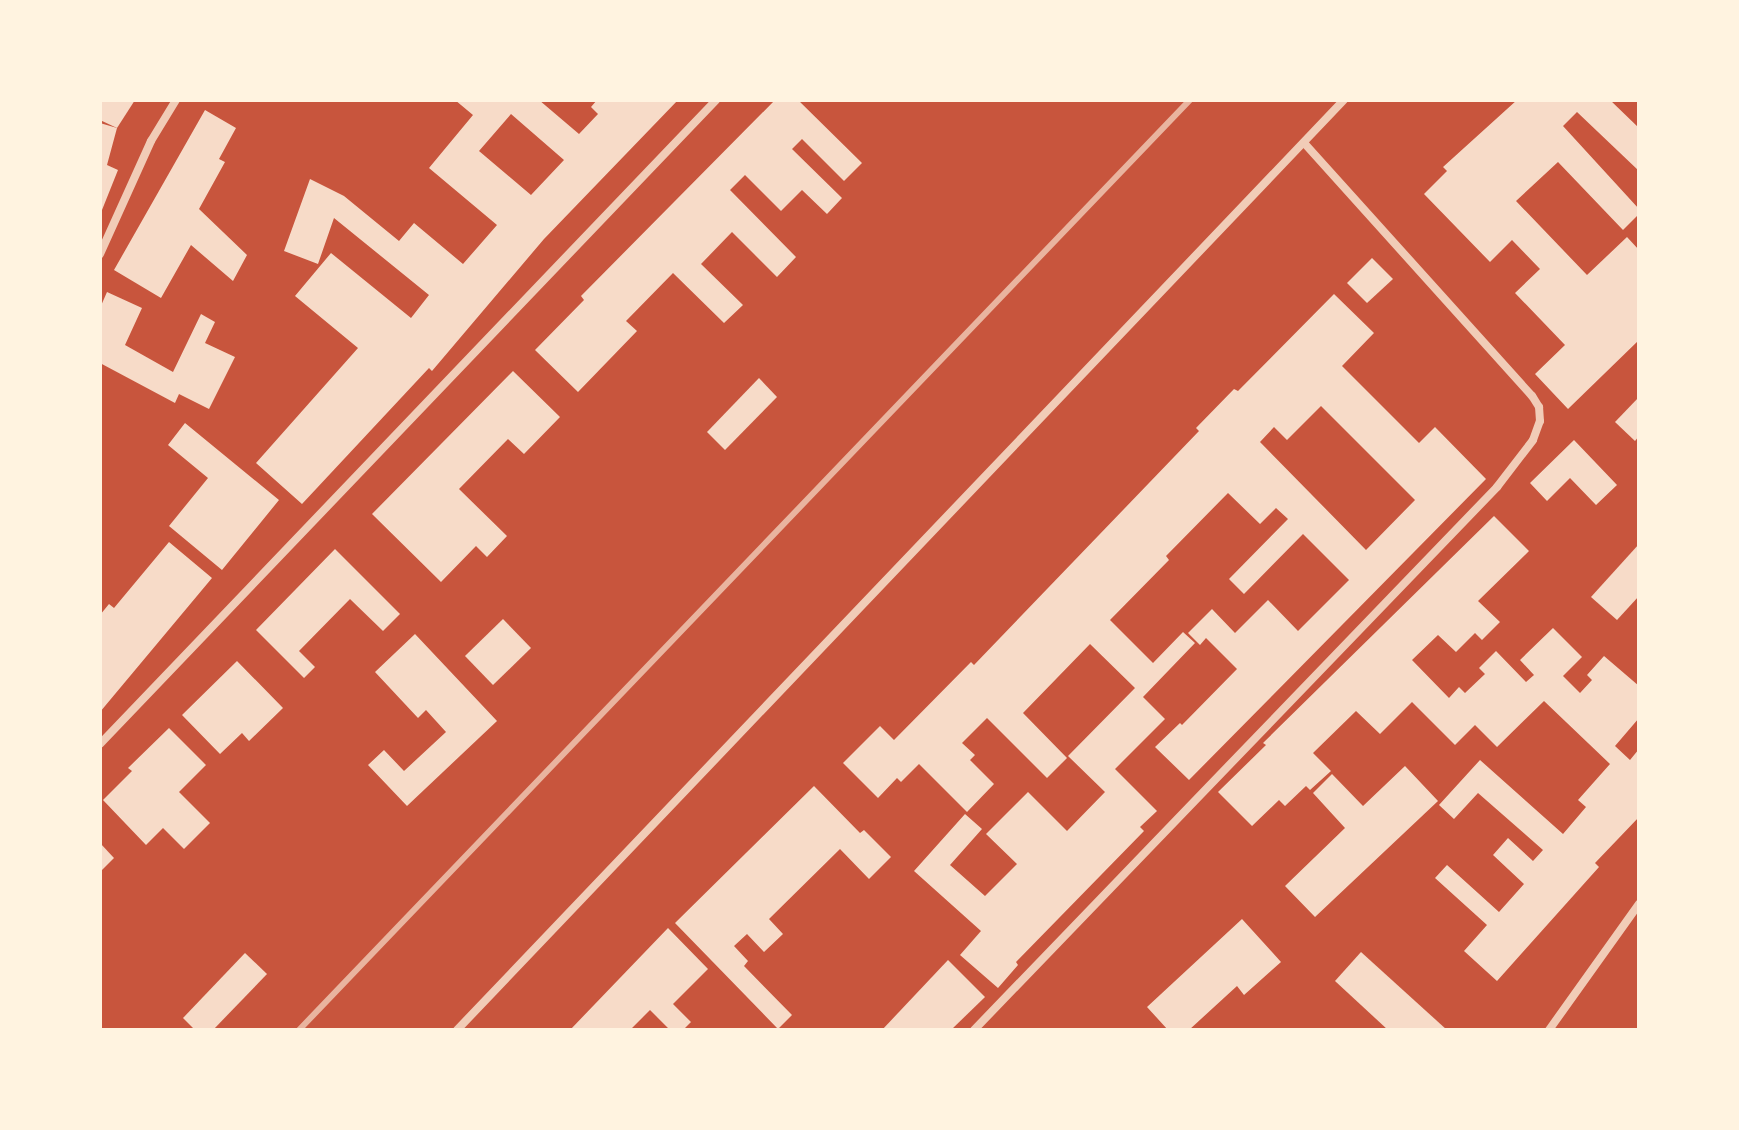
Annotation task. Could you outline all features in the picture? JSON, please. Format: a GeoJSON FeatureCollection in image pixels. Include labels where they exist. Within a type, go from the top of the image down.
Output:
{"type":"FeatureCollection","features":[{"type":"Feature","properties":{"kind":"street"},"geometry":{"type":"LineString","coordinates":[[100,254],[151,141],[176,100]]}},
{"type":"Feature","properties":{"kind":"street"},"geometry":{"type":"LineString","coordinates":[[100,744],[716,100]]}},
{"type":"Feature","properties":{"kind":"street"},"geometry":{"type":"LineString","coordinates":[[457,1030],[1344,100]]}},
{"type":"Feature","properties":{"kind":"street"},"geometry":{"type":"LineString","coordinates":[[974,1030],[1497,487],[1537,431],[1539,407],[1532,396],[1304,143]]}},
{"type":"Feature","properties":{"kind":"street"},"geometry":{"type":"LineString","coordinates":[[1549,1030],[1639,904]]}},
{"type":"Feature","properties":{"kind":"building"},"geometry":{"type":"Polygon","coordinates":[[[100,100],[135,100],[117,128],[100,120],[100,100]]]}},
{"type":"Feature","properties":{"kind":"building"},"geometry":{"type":"Polygon","coordinates":[[[455,100],[539,100],[579,134],[598,114],[591,107],[597,100],[678,100],[544,239],[432,371],[429,368],[302,504],[256,463],[358,348],[295,296],[331,253],[411,318],[429,295],[334,218],[318,264],[284,251],[310,179],[344,196],[399,241],[414,223],[463,264],[497,225],[429,168],[473,115],[455,100]],[[511,114],[479,151],[531,195],[564,160],[511,114]]]}},
{"type":"Feature","properties":{"kind":"building"},"geometry":{"type":"Polygon","coordinates":[[[775,100],[798,100],[862,163],[844,181],[802,139],[792,149],[842,198],[827,214],[802,190],[781,211],[745,175],[730,190],[796,257],[777,277],[732,232],[701,264],[743,305],[724,323],[673,273],[626,321],[637,331],[578,392],[535,350],[584,300],[581,296],[775,100]]]}},
{"type":"Feature","properties":{"kind":"building"},"geometry":{"type":"Polygon","coordinates":[[[1517,100],[1610,100],[1639,128],[1639,171],[1577,112],[1563,126],[1639,209],[1639,214],[1623,230],[1558,162],[1516,201],[1587,275],[1627,237],[1639,250],[1639,340],[1568,409],[1535,374],[1565,345],[1515,293],[1540,269],[1512,240],[1490,262],[1424,194],[1447,171],[1443,167],[1517,100]]]}},
{"type":"Feature","properties":{"kind":"building"},"geometry":{"type":"Polygon","coordinates":[[[205,110],[236,128],[219,159],[225,162],[199,209],[247,255],[233,281],[191,245],[161,298],[114,270],[205,110]]]}},
{"type":"Feature","properties":{"kind":"building"},"geometry":{"type":"Polygon","coordinates":[[[100,123],[117,128],[107,165],[118,170],[100,215],[100,123]]]}},
{"type":"Feature","properties":{"kind":"building"},"geometry":{"type":"Polygon","coordinates":[[[1372,258],[1393,279],[1367,303],[1347,283],[1372,258]]]}},
{"type":"Feature","properties":{"kind":"building"},"geometry":{"type":"Polygon","coordinates":[[[107,292],[142,308],[125,345],[173,372],[201,314],[215,322],[205,343],[235,357],[209,409],[179,394],[175,403],[100,363],[100,308],[107,292]]]}},
{"type":"Feature","properties":{"kind":"building"},"geometry":{"type":"Polygon","coordinates":[[[1334,294],[1374,333],[1342,366],[1419,443],[1435,427],[1486,479],[1189,780],[1155,747],[1180,723],[1182,725],[1237,669],[1206,638],[1200,645],[1188,633],[1212,609],[1235,633],[1268,600],[1298,631],[1349,580],[1303,534],[1244,594],[1229,579],[1288,519],[1276,508],[1260,524],[1228,493],[1166,556],[1169,560],[1110,620],[1153,663],[1183,632],[1195,643],[1143,697],[1165,719],[1115,769],[1157,811],[1140,827],[1144,831],[1016,962],[1018,965],[998,988],[960,955],[981,931],[914,871],[965,814],[982,829],[950,865],[985,896],[1017,864],[986,834],[1028,792],[1067,831],[1105,792],[1068,756],[1135,688],[1090,644],[1023,713],[1067,758],[1047,778],[987,718],[962,743],[975,755],[970,760],[994,784],[967,812],[919,764],[901,782],[897,778],[878,798],[843,763],[880,726],[894,740],[971,662],[974,665],[1199,431],[1196,428],[1234,389],[1238,391],[1334,294]],[[1321,406],[1287,440],[1274,427],[1260,442],[1366,550],[1415,500],[1321,406]]]}},
{"type":"Feature","properties":{"kind":"building"},"geometry":{"type":"Polygon","coordinates":[[[513,371],[560,417],[524,454],[508,439],[459,489],[507,536],[487,557],[476,546],[441,582],[372,514],[513,371]]]}},
{"type":"Feature","properties":{"kind":"building"},"geometry":{"type":"Polygon","coordinates":[[[759,378],[777,397],[725,450],[707,432],[759,378]]]}},
{"type":"Feature","properties":{"kind":"building"},"geometry":{"type":"Polygon","coordinates":[[[1639,397],[1639,436],[1635,441],[1615,422],[1639,397]]]}},
{"type":"Feature","properties":{"kind":"building"},"geometry":{"type":"Polygon","coordinates":[[[185,423],[279,500],[222,570],[169,526],[208,478],[168,445],[185,423]]]}},
{"type":"Feature","properties":{"kind":"building"},"geometry":{"type":"Polygon","coordinates":[[[1574,440],[1617,485],[1596,505],[1570,478],[1547,501],[1530,483],[1574,440]]]}},
{"type":"Feature","properties":{"kind":"building"},"geometry":{"type":"Polygon","coordinates":[[[1494,516],[1529,551],[1478,601],[1500,622],[1482,640],[1475,633],[1456,652],[1438,635],[1412,660],[1449,698],[1459,687],[1465,693],[1485,674],[1479,668],[1496,651],[1526,682],[1534,675],[1520,660],[1553,628],[1582,657],[1563,676],[1580,693],[1592,680],[1587,675],[1604,656],[1639,686],[1639,718],[1615,746],[1630,760],[1639,749],[1639,817],[1595,863],[1599,867],[1497,981],[1464,951],[1487,925],[1435,878],[1447,865],[1499,912],[1524,884],[1493,855],[1508,838],[1533,861],[1543,850],[1478,793],[1454,819],[1439,805],[1480,760],[1563,834],[1586,807],[1578,800],[1610,764],[1544,701],[1497,747],[1475,725],[1455,745],[1412,702],[1380,734],[1356,711],[1313,753],[1331,771],[1310,790],[1306,786],[1285,806],[1279,800],[1252,826],[1218,792],[1266,745],[1263,743],[1494,516]]]}},
{"type":"Feature","properties":{"kind":"building"},"geometry":{"type":"Polygon","coordinates":[[[169,542],[212,578],[100,712],[100,615],[109,604],[114,608],[169,542]]]}},
{"type":"Feature","properties":{"kind":"building"},"geometry":{"type":"Polygon","coordinates":[[[1639,544],[1639,596],[1617,620],[1591,597],[1639,544]]]}},
{"type":"Feature","properties":{"kind":"building"},"geometry":{"type":"Polygon","coordinates":[[[335,549],[400,614],[383,631],[350,599],[299,651],[315,667],[304,678],[256,630],[335,549]]]}},
{"type":"Feature","properties":{"kind":"building"},"geometry":{"type":"Polygon","coordinates":[[[503,619],[531,648],[493,685],[465,656],[503,619]]]}},
{"type":"Feature","properties":{"kind":"building"},"geometry":{"type":"Polygon","coordinates":[[[415,634],[497,721],[407,806],[368,765],[384,750],[404,771],[446,732],[426,710],[418,718],[375,672],[415,634]]]}},
{"type":"Feature","properties":{"kind":"building"},"geometry":{"type":"Polygon","coordinates":[[[237,661],[283,708],[249,741],[242,733],[220,754],[182,715],[237,661]]]}},
{"type":"Feature","properties":{"kind":"building"},"geometry":{"type":"Polygon","coordinates":[[[169,728],[206,765],[179,792],[210,823],[184,849],[163,828],[146,845],[103,800],[132,771],[128,768],[169,728]]]}},
{"type":"Feature","properties":{"kind":"building"},"geometry":{"type":"Polygon","coordinates":[[[1405,766],[1438,801],[1315,917],[1285,886],[1345,828],[1313,793],[1332,774],[1363,806],[1405,766]]]}},
{"type":"Feature","properties":{"kind":"building"},"geometry":{"type":"Polygon","coordinates":[[[814,786],[860,833],[864,830],[891,857],[869,879],[840,849],[769,919],[783,934],[764,952],[747,934],[734,946],[748,961],[744,966],[792,1015],[778,1029],[675,923],[814,786]]]}},
{"type":"Feature","properties":{"kind":"building"},"geometry":{"type":"Polygon","coordinates":[[[100,843],[114,858],[100,872],[100,843]]]}},
{"type":"Feature","properties":{"kind":"building"},"geometry":{"type":"Polygon","coordinates":[[[1242,919],[1281,962],[1244,995],[1237,986],[1189,1030],[1168,1030],[1147,1007],[1242,919]]]}},
{"type":"Feature","properties":{"kind":"building"},"geometry":{"type":"Polygon","coordinates":[[[668,928],[708,969],[673,1004],[691,1022],[683,1030],[670,1030],[650,1010],[630,1030],[570,1030],[668,928]]]}},
{"type":"Feature","properties":{"kind":"building"},"geometry":{"type":"Polygon","coordinates":[[[1361,952],[1447,1030],[1388,1030],[1335,981],[1361,952]]]}},
{"type":"Feature","properties":{"kind":"building"},"geometry":{"type":"Polygon","coordinates":[[[245,953],[267,974],[213,1030],[195,1030],[183,1018],[245,953]]]}},
{"type":"Feature","properties":{"kind":"building"},"geometry":{"type":"Polygon","coordinates":[[[948,960],[985,997],[951,1030],[882,1030],[948,960]]]}},
{"type":"Feature","properties":{"kind":"railway"},"geometry":{"type":"LineString","coordinates":[[299,1030],[1190,100]]}}]}
